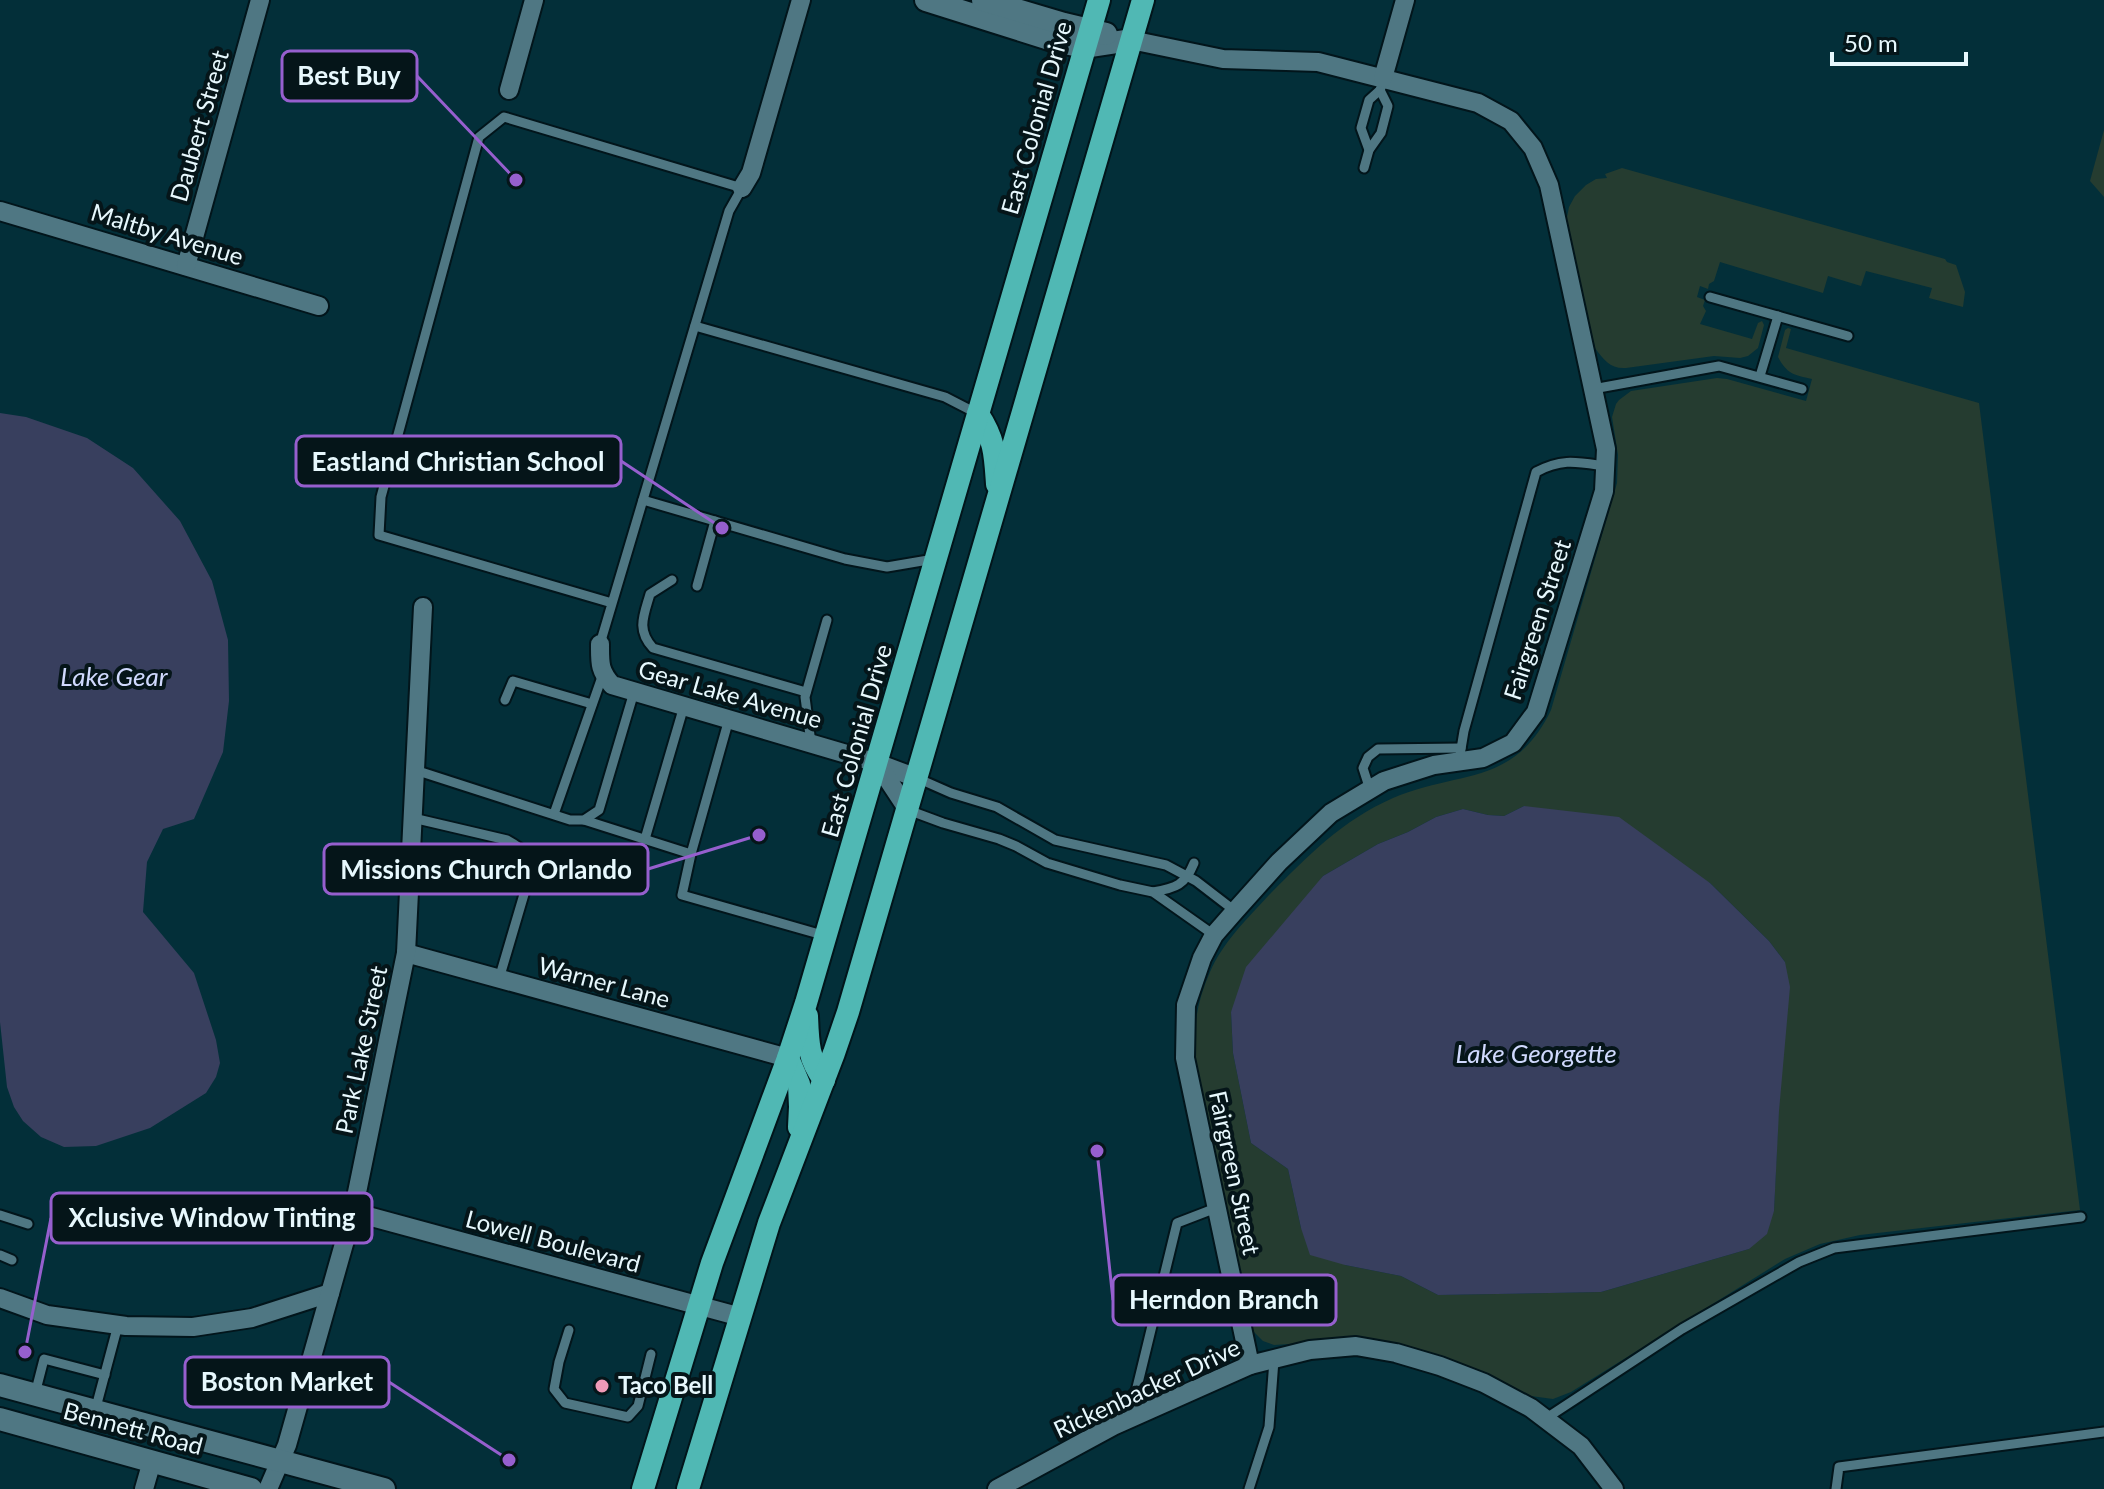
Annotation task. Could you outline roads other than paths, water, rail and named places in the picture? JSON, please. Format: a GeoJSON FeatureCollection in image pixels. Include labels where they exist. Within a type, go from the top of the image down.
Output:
{"type":"FeatureCollection","features":[{"type":"Feature","properties":{"kind":"highway","name":"East Colonial Drive"},"geometry":{"type":"LineString","coordinates":[[643,1489],[712,1263],[806,1003],[1099,0]]}},
{"type":"Feature","properties":{"kind":"highway"},"geometry":{"type":"LineString","coordinates":[[688,1489],[769,1223],[848,1012],[1143,0]]}},
{"type":"Feature","properties":{"kind":"highway"},"geometry":{"type":"LineString","coordinates":[[978,414],[989,430],[994,448],[999,497]]}},
{"type":"Feature","properties":{"kind":"highway"},"geometry":{"type":"LineString","coordinates":[[806,1003],[809,1050],[814,1066],[824,1080]]}},
{"type":"Feature","properties":{"kind":"highway"},"geometry":{"type":"LineString","coordinates":[[788,1058],[799,1084],[797,1148]]}},
{"type":"Feature","properties":{"kind":"street","name":"Daubert Street"},"geometry":{"type":"LineString","coordinates":[[186,266],[260,0]]}},
{"type":"Feature","properties":{"kind":"street"},"geometry":{"type":"LineString","coordinates":[[509,90],[534,0]]}},
{"type":"Feature","properties":{"kind":"street"},"geometry":{"type":"LineString","coordinates":[[742,188],[751,173],[801,0]]}},
{"type":"Feature","properties":{"kind":"street"},"geometry":{"type":"LineString","coordinates":[[926,0],[1059,42],[1131,40]]}},
{"type":"Feature","properties":{"kind":"street"},"geometry":{"type":"LineString","coordinates":[[983,0],[1087,39]]}},
{"type":"Feature","properties":{"kind":"street"},"geometry":{"type":"LineString","coordinates":[[1382,84],[1405,0]]}},
{"type":"Feature","properties":{"kind":"street","name":"Fairgreen Street"},"geometry":{"type":"LineString","coordinates":[[1131,40],[1223,59],[1318,62],[1382,84],[1478,103],[1511,121],[1533,148],[1549,185],[1606,449],[1604,491],[1536,712],[1513,743],[1483,758],[1460,755],[1384,781],[1331,813],[1279,862],[1235,911],[1214,935],[1202,958],[1186,1005],[1185,1058],[1250,1365]]}},
{"type":"Feature","properties":{"kind":"street","name":"Maltby Avenue"},"geometry":{"type":"LineString","coordinates":[[0,211],[319,306]]}},
{"type":"Feature","properties":{"kind":"street","name":"Park Lake Street"},"geometry":{"type":"LineString","coordinates":[[268,1489],[287,1445],[353,1212],[406,953],[423,607]]}},
{"type":"Feature","properties":{"kind":"street","name":"Gear Lake Avenue"},"geometry":{"type":"LineString","coordinates":[[600,644],[600,668],[612,685],[877,763],[917,778]]}},
{"type":"Feature","properties":{"kind":"street"},"geometry":{"type":"LineString","coordinates":[[877,763],[908,810]]}},
{"type":"Feature","properties":{"kind":"street","name":"Warner Lane"},"geometry":{"type":"LineString","coordinates":[[406,953],[788,1058]]}},
{"type":"Feature","properties":{"kind":"street","name":"Lowell Boulevard"},"geometry":{"type":"LineString","coordinates":[[353,1212],[741,1317]]}},
{"type":"Feature","properties":{"kind":"street"},"geometry":{"type":"LineString","coordinates":[[0,1298],[47,1315],[118,1325],[193,1327],[252,1318],[330,1293]]}},
{"type":"Feature","properties":{"kind":"street","name":"Rickenbacker Drive"},"geometry":{"type":"LineString","coordinates":[[997,1489],[1018,1484],[1113,1426],[1250,1365],[1310,1350],[1356,1346],[1396,1353],[1440,1366],[1484,1383],[1531,1408],[1581,1446],[1614,1489]]}},
{"type":"Feature","properties":{"kind":"street","name":"Bennett Road"},"geometry":{"type":"LineString","coordinates":[[0,1385],[384,1489]]}},
{"type":"Feature","properties":{"kind":"street","name":"Bennett Road"},"geometry":{"type":"LineString","coordinates":[[0,1419],[251,1489]]}},
{"type":"Feature","properties":{"kind":"street"},"geometry":{"type":"LineString","coordinates":[[144,1489],[152,1461]]}},
{"type":"Feature","properties":{"kind":"lane"},"geometry":{"type":"LineString","coordinates":[[1369,150],[1361,128],[1369,100],[1382,84]]}},
{"type":"Feature","properties":{"kind":"lane"},"geometry":{"type":"LineString","coordinates":[[1364,168],[1369,150],[1381,133],[1388,106],[1382,84]]}},
{"type":"Feature","properties":{"kind":"lane"},"geometry":{"type":"LineString","coordinates":[[600,644],[729,211],[742,188],[504,117],[479,137],[381,497],[379,535],[612,603]]}},
{"type":"Feature","properties":{"kind":"lane"},"geometry":{"type":"LineString","coordinates":[[1710,297],[1848,336]]}},
{"type":"Feature","properties":{"kind":"lane"},"geometry":{"type":"LineString","coordinates":[[1760,376],[1778,316]]}},
{"type":"Feature","properties":{"kind":"lane"},"geometry":{"type":"LineString","coordinates":[[695,326],[945,397],[978,414]]}},
{"type":"Feature","properties":{"kind":"lane"},"geometry":{"type":"LineString","coordinates":[[1593,389],[1719,366],[1802,389]]}},
{"type":"Feature","properties":{"kind":"lane"},"geometry":{"type":"LineString","coordinates":[[1370,790],[1363,768],[1368,757],[1378,749],[1460,755],[1536,472],[1551,464],[1568,461],[1605,466]]}},
{"type":"Feature","properties":{"kind":"lane"},"geometry":{"type":"LineString","coordinates":[[643,500],[845,559],[887,567],[937,559]]}},
{"type":"Feature","properties":{"kind":"lane"},"geometry":{"type":"LineString","coordinates":[[697,586],[715,521]]}},
{"type":"Feature","properties":{"kind":"lane"},"geometry":{"type":"LineString","coordinates":[[672,580],[650,594],[642,625],[645,640],[653,648],[806,692]]}},
{"type":"Feature","properties":{"kind":"lane"},"geometry":{"type":"LineString","coordinates":[[811,743],[805,697],[827,620]]}},
{"type":"Feature","properties":{"kind":"lane"},"geometry":{"type":"LineString","coordinates":[[554,814],[603,674]]}},
{"type":"Feature","properties":{"kind":"lane"},"geometry":{"type":"LineString","coordinates":[[505,700],[513,681],[592,704]]}},
{"type":"Feature","properties":{"kind":"lane"},"geometry":{"type":"LineString","coordinates":[[584,820],[599,810],[634,692]]}},
{"type":"Feature","properties":{"kind":"lane"},"geometry":{"type":"LineString","coordinates":[[645,839],[684,706]]}},
{"type":"Feature","properties":{"kind":"lane"},"geometry":{"type":"LineString","coordinates":[[729,719],[682,895],[826,936]]}},
{"type":"Feature","properties":{"kind":"lane"},"geometry":{"type":"LineString","coordinates":[[415,770],[570,820],[584,820],[691,854]]}},
{"type":"Feature","properties":{"kind":"lane"},"geometry":{"type":"LineString","coordinates":[[917,778],[951,793],[997,807],[1055,840],[1166,865],[1196,881],[1235,911]]}},
{"type":"Feature","properties":{"kind":"lane"},"geometry":{"type":"LineString","coordinates":[[908,810],[999,839],[1047,863],[1153,892],[1173,889],[1188,877],[1194,863]]}},
{"type":"Feature","properties":{"kind":"lane"},"geometry":{"type":"LineString","coordinates":[[413,818],[507,840],[529,856],[530,874],[499,979]]}},
{"type":"Feature","properties":{"kind":"lane"},"geometry":{"type":"LineString","coordinates":[[1153,892],[1214,935]]}},
{"type":"Feature","properties":{"kind":"lane"},"geometry":{"type":"LineString","coordinates":[[1130,1419],[1177,1223],[1216,1208]]}},
{"type":"Feature","properties":{"kind":"lane"},"geometry":{"type":"LineString","coordinates":[[0,1215],[28,1224]]}},
{"type":"Feature","properties":{"kind":"lane"},"geometry":{"type":"LineString","coordinates":[[1545,1419],[1682,1329],[1799,1262],[1834,1248],[2081,1217]]}},
{"type":"Feature","properties":{"kind":"lane"},"geometry":{"type":"LineString","coordinates":[[0,1255],[12,1260]]}},
{"type":"Feature","properties":{"kind":"lane"},"geometry":{"type":"LineString","coordinates":[[95,1411],[118,1325]]}},
{"type":"Feature","properties":{"kind":"lane"},"geometry":{"type":"LineString","coordinates":[[569,1330],[554,1389],[565,1403],[628,1417],[638,1406],[651,1354]]}},
{"type":"Feature","properties":{"kind":"lane"},"geometry":{"type":"LineString","coordinates":[[35,1394],[44,1359],[105,1375]]}},
{"type":"Feature","properties":{"kind":"lane"},"geometry":{"type":"LineString","coordinates":[[1249,1489],[1269,1427],[1274,1359]]}},
{"type":"Feature","properties":{"kind":"lane"},"geometry":{"type":"LineString","coordinates":[[1836,1489],[1839,1467],[2104,1432]]}},
{"type":"Feature","properties":{"kind":"water","name":"Lake Gear"},"geometry":{"type":"Polygon","coordinates":[[[0,413],[26,417],[87,438],[133,468],[180,521],[212,581],[228,640],[229,701],[223,752],[194,819],[163,829],[147,862],[143,912],[194,973],[216,1040],[220,1063],[206,1093],[150,1128],[96,1146],[64,1147],[41,1137],[23,1121],[7,1087],[0,1022],[0,413]]]}},
{"type":"Feature","properties":{"kind":"water","name":"Lake Georgette"},"geometry":{"type":"Polygon","coordinates":[[[1524,806],[1619,817],[1710,883],[1769,941],[1785,962],[1790,987],[1774,1211],[1767,1234],[1749,1249],[1601,1292],[1438,1295],[1401,1276],[1310,1255],[1288,1169],[1251,1143],[1233,1053],[1231,1012],[1246,967],[1323,876],[1378,844],[1436,817],[1463,809],[1504,816],[1524,806]]]}},
{"type":"Feature","properties":{"kind":"place","name":"Best Buy"},"geometry":{"type":"Point","coordinates":[516,180]}},
{"type":"Feature","properties":{"kind":"place","name":"Eastland Christian School"},"geometry":{"type":"Point","coordinates":[722,528]}},
{"type":"Feature","properties":{"kind":"place","name":"Missions Church Orlando"},"geometry":{"type":"Point","coordinates":[759,835]}},
{"type":"Feature","properties":{"kind":"place","name":"Herndon Branch"},"geometry":{"type":"Point","coordinates":[1097,1151]}},
{"type":"Feature","properties":{"kind":"place","name":"Xclusive Window Tinting"},"geometry":{"type":"Point","coordinates":[25,1352]}},
{"type":"Feature","properties":{"kind":"place","name":"Taco Bell"},"geometry":{"type":"Point","coordinates":[602,1386]}},
{"type":"Feature","properties":{"kind":"place","name":"Boston Market"},"geometry":{"type":"Point","coordinates":[509,1460]}}]}
